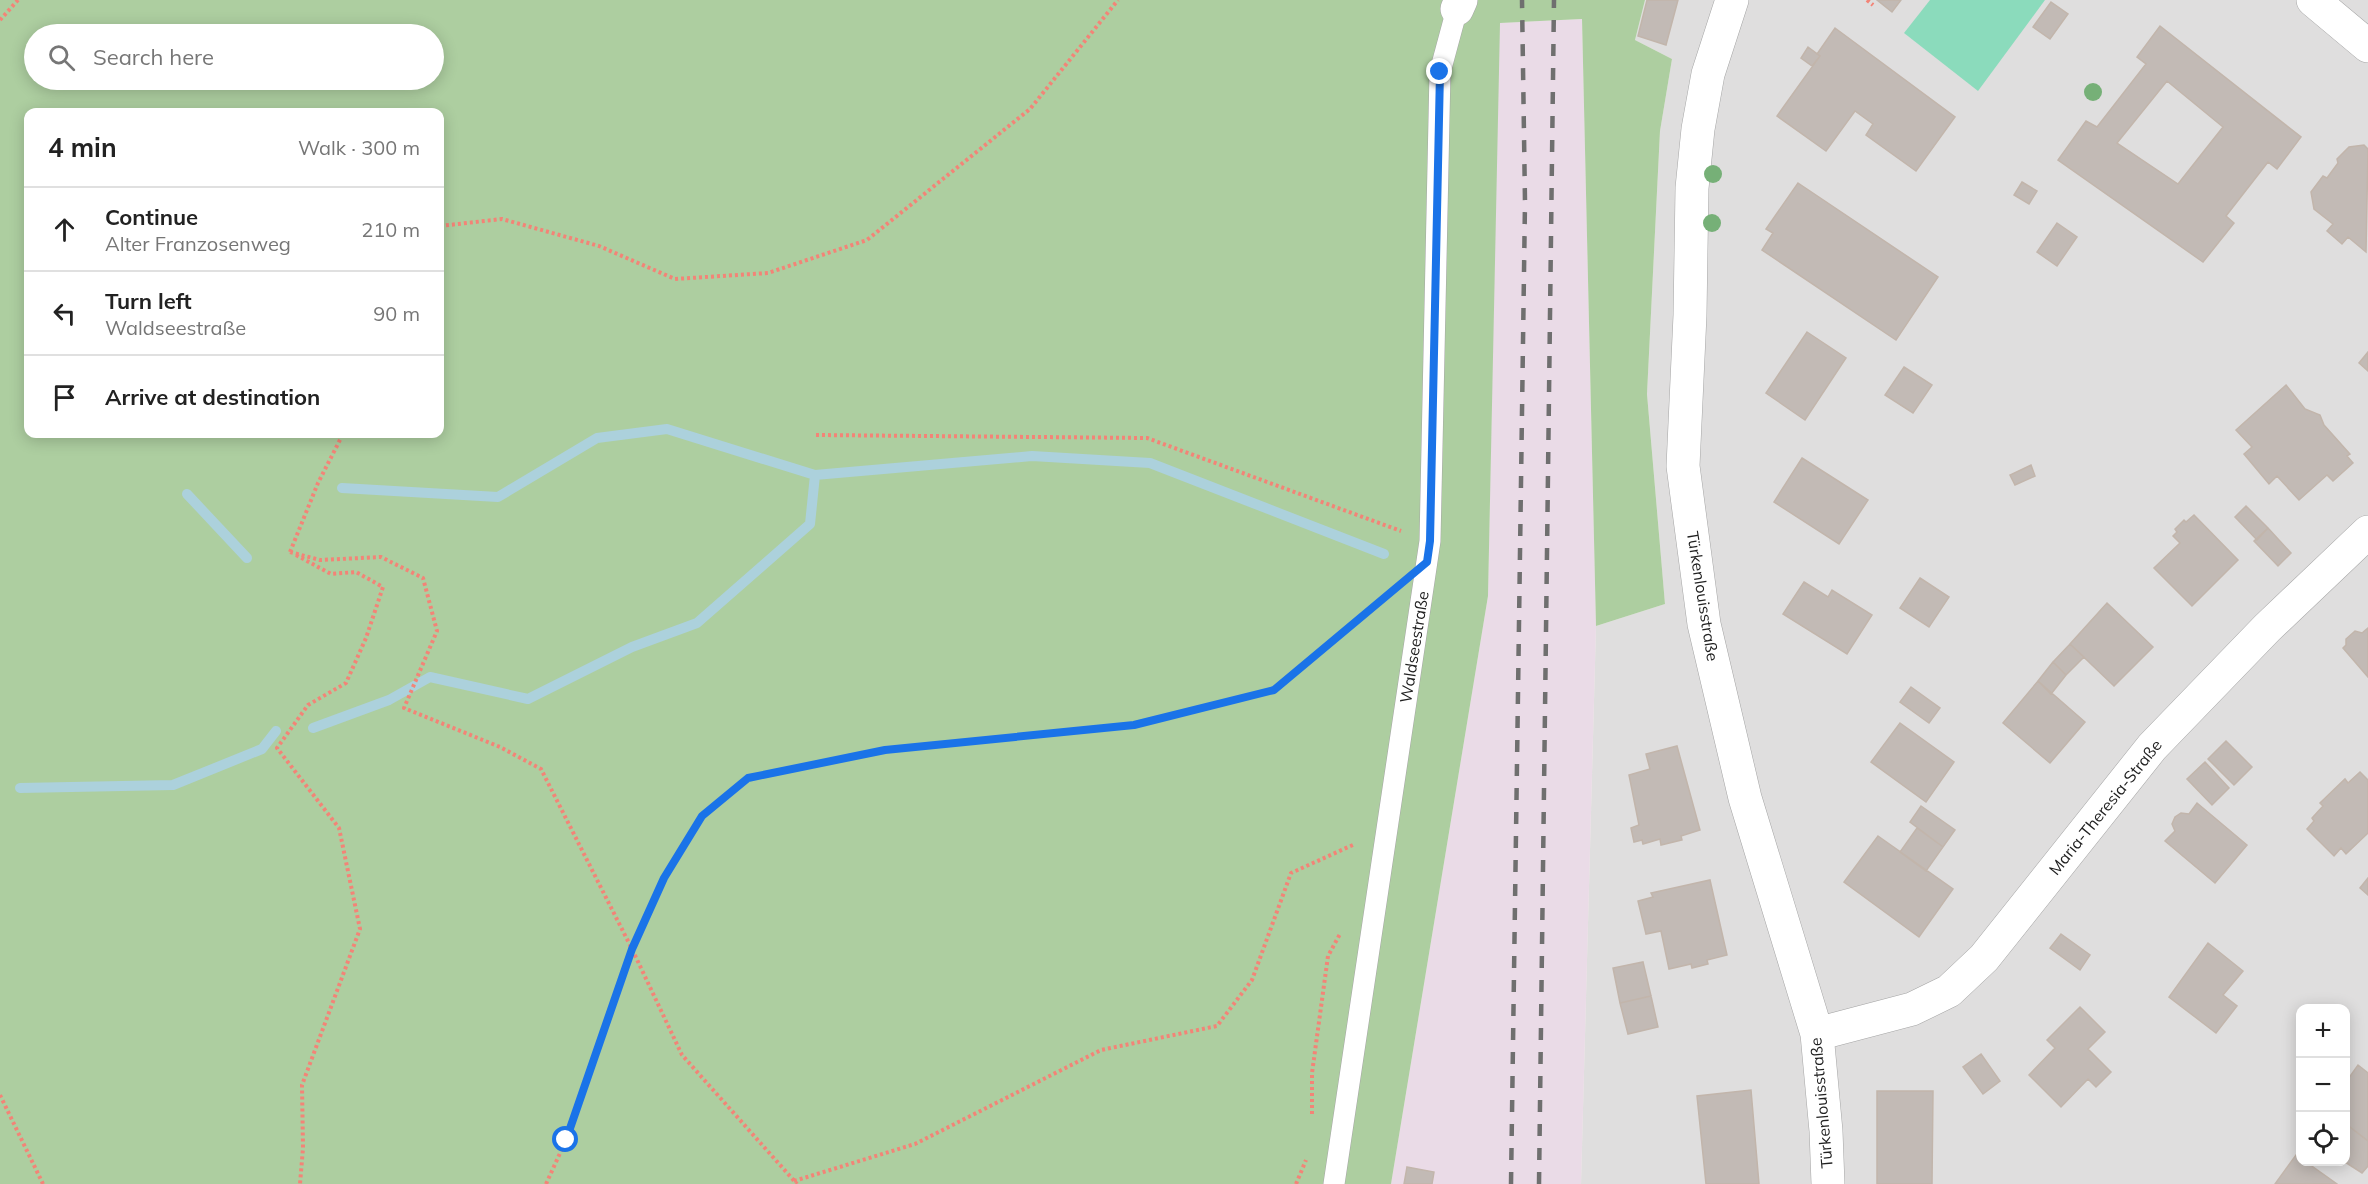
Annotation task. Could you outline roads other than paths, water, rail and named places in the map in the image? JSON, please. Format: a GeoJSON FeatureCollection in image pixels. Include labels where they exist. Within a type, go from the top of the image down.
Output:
{"type":"FeatureCollection","features":[{"type":"Feature","properties":{"kind":"street","name":"Türkenlouisstraße"},"geometry":{"type":"LineString","coordinates":[[1732,0],[1708,74],[1698,129],[1692,188],[1690,315],[1683,466],[1704,624],[1745,798],[1817,1034],[1826,1131],[1828,1184]]}},
{"type":"Feature","properties":{"kind":"street"},"geometry":{"type":"LineString","coordinates":[[2313,0],[2368,46]]}},
{"type":"Feature","properties":{"kind":"street","name":"Maria-Theresia-Straße"},"geometry":{"type":"LineString","coordinates":[[1817,1034],[1912,1010],[1949,991],[1984,958],[2151,747],[2267,628],[2368,532]]}},
{"type":"Feature","properties":{"kind":"lane","name":"Waldseestraße"},"geometry":{"type":"LineString","coordinates":[[1334,1184],[1430,541],[1440,72],[1459,4]]}},
{"type":"Feature","properties":{"kind":"waterway"},"geometry":{"type":"LineString","coordinates":[[342,488],[498,497],[597,438],[667,429],[815,475],[1032,456],[1150,463],[1384,554]]}},
{"type":"Feature","properties":{"kind":"waterway"},"geometry":{"type":"LineString","coordinates":[[313,728],[389,700],[430,677],[528,699],[632,647],[697,623],[810,524],[815,475]]}},
{"type":"Feature","properties":{"kind":"waterway"},"geometry":{"type":"LineString","coordinates":[[187,494],[247,558]]}},
{"type":"Feature","properties":{"kind":"waterway"},"geometry":{"type":"LineString","coordinates":[[20,788],[173,785],[262,749],[276,731]]}},
{"type":"Feature","properties":{"kind":"railway"},"geometry":{"type":"LineString","coordinates":[[1511,1184],[1525,202],[1522,0]]}},
{"type":"Feature","properties":{"kind":"railway"},"geometry":{"type":"LineString","coordinates":[[1539,1184],[1554,0]]}}]}
